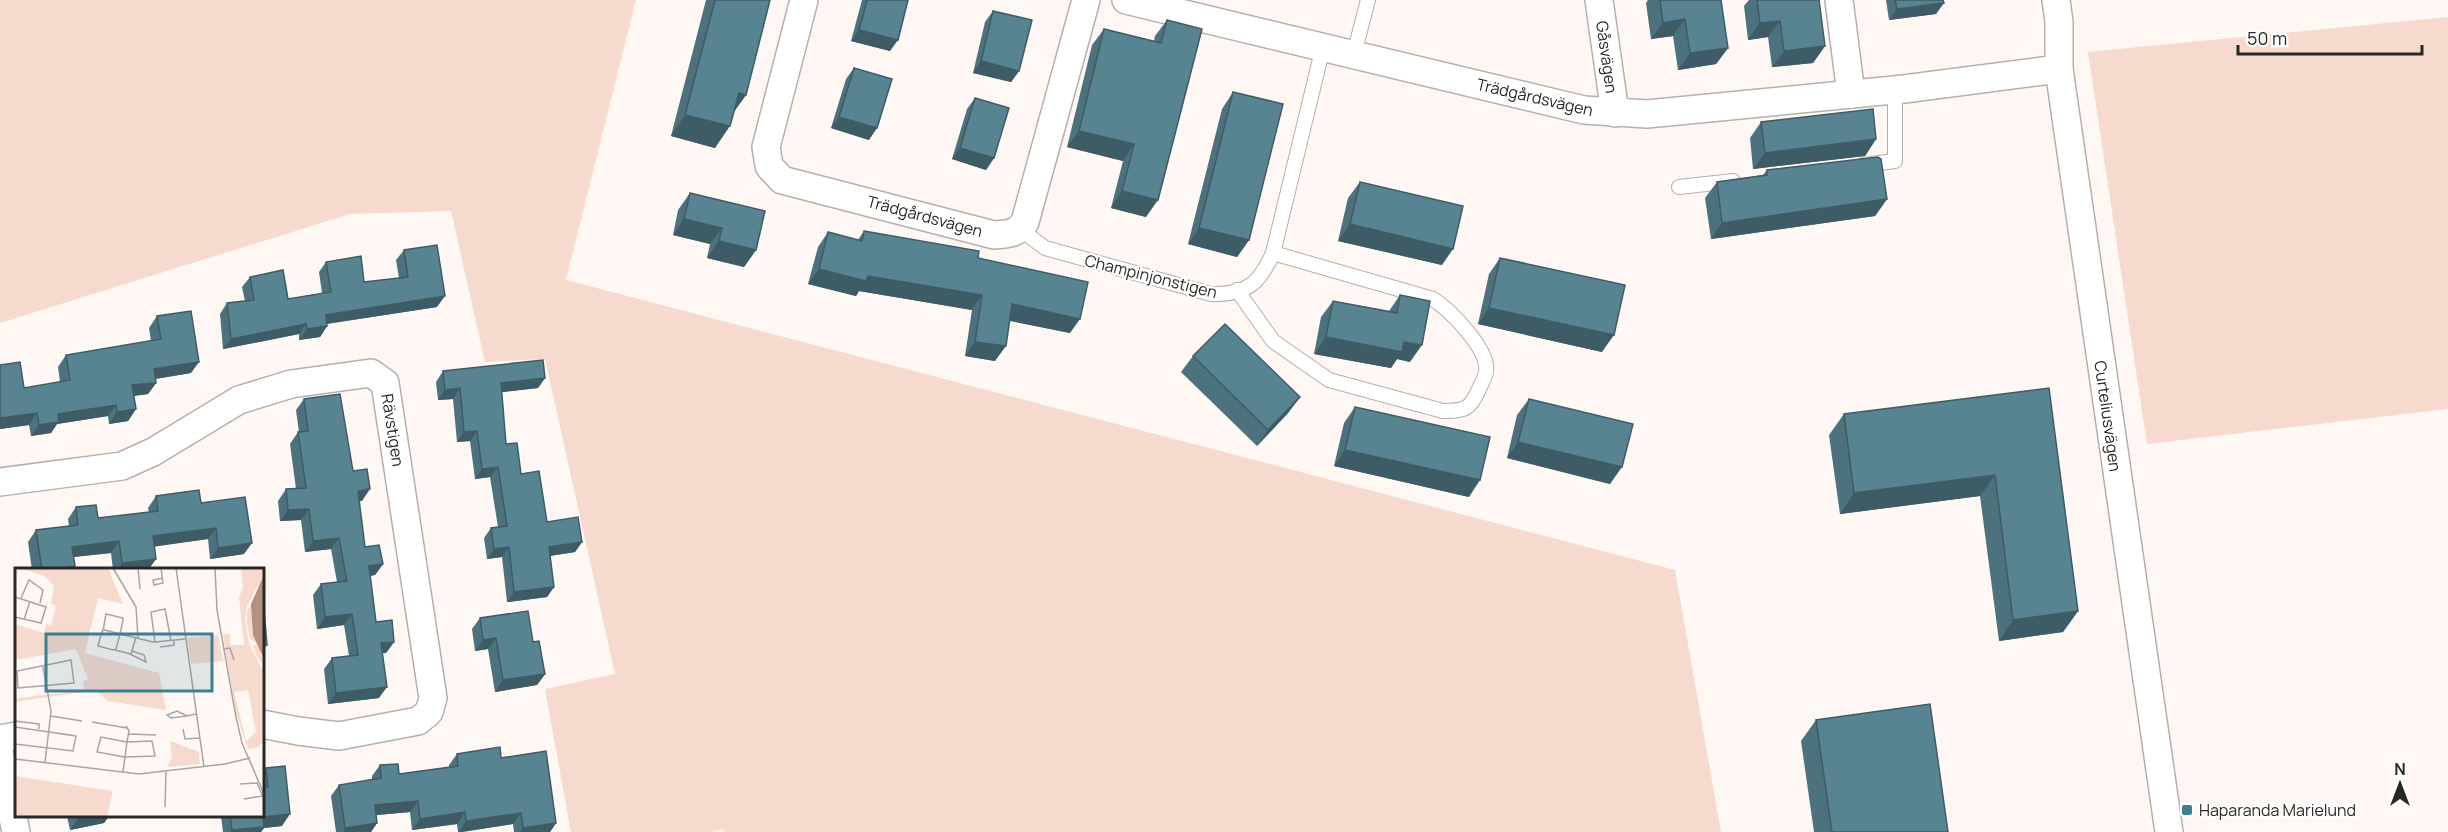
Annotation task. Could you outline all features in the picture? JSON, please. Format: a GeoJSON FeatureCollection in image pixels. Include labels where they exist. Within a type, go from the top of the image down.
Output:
{"type":"FeatureCollection","features":[{"type":"Feature","properties":{"kind":"street","name":"Trädgårdsvägen"},"geometry":{"type":"LineString","coordinates":[[804,0],[766,147],[769,166],[782,180],[994,235],[1012,234],[1020,229]]}},
{"type":"Feature","properties":{"kind":"street"},"geometry":{"type":"LineString","coordinates":[[1020,229],[1029,214],[1086,0]]}},
{"type":"Feature","properties":{"kind":"street","name":"Trädgårdsvägen"},"geometry":{"type":"LineString","coordinates":[[1126,0],[1584,110],[1615,113],[1647,114],[1895,90],[2059,69]]}},
{"type":"Feature","properties":{"kind":"street","name":"Gåsvägen"},"geometry":{"type":"LineString","coordinates":[[1599,0],[1615,113]]}},
{"type":"Feature","properties":{"kind":"street"},"geometry":{"type":"LineString","coordinates":[[1839,0],[1851,94]]}},
{"type":"Feature","properties":{"kind":"street","name":"Curteliusvägen"},"geometry":{"type":"LineString","coordinates":[[2056,0],[2060,22],[2059,69],[2169,832]]}},
{"type":"Feature","properties":{"kind":"street","name":"Rävstigen"},"geometry":{"type":"LineString","coordinates":[[0,482],[122,466],[153,452],[239,400],[291,384],[371,373],[385,383],[433,698],[429,712],[418,721],[339,736],[264,724]]}},
{"type":"Feature","properties":{"kind":"street"},"geometry":{"type":"LineString","coordinates":[[0,739],[15,736]]}},
{"type":"Feature","properties":{"kind":"street"},"geometry":{"type":"LineString","coordinates":[[0,756],[16,832]]}},
{"type":"Feature","properties":{"kind":"lane"},"geometry":{"type":"LineString","coordinates":[[1354,54],[1368,0]]}},
{"type":"Feature","properties":{"kind":"lane","name":"Champinjonstigen"},"geometry":{"type":"LineString","coordinates":[[1020,229],[1045,248],[1211,294],[1224,294],[1252,285],[1261,278],[1273,253],[1323,46]]}},
{"type":"Feature","properties":{"kind":"lane"},"geometry":{"type":"LineString","coordinates":[[1849,167],[1895,161],[1895,90]]}},
{"type":"Feature","properties":{"kind":"lane"},"geometry":{"type":"LineString","coordinates":[[1679,187],[1747,179]]}},
{"type":"Feature","properties":{"kind":"lane"},"geometry":{"type":"LineString","coordinates":[[1237,290],[1273,341],[1329,380],[1443,411],[1460,411],[1473,404],[1486,371],[1485,355],[1445,307],[1433,299],[1273,253]]}},
{"type":"Feature","properties":{"kind":"shaded area"},"geometry":{"type":"Polygon","coordinates":[[[0,0],[636,0],[566,280],[1675,570],[1721,832],[726,832],[722,829],[711,832],[571,832],[545,689],[615,674],[545,359],[485,362],[451,211],[350,214],[0,323],[0,0]]]}},
{"type":"Feature","properties":{"kind":"shaded area"},"geometry":{"type":"Polygon","coordinates":[[[2448,17],[2448,409],[2147,444],[2088,52],[2448,17]]]}},
{"type":"Feature","properties":{"kind":"building"},"geometry":{"type":"Polygon","coordinates":[[[715,0],[770,0],[746,95],[739,93],[730,126],[685,115],[715,0]]]}},
{"type":"Feature","properties":{"kind":"building"},"geometry":{"type":"Polygon","coordinates":[[[867,0],[908,0],[898,40],[859,30],[867,0]]]}},
{"type":"Feature","properties":{"kind":"building"},"geometry":{"type":"Polygon","coordinates":[[[1660,0],[1721,0],[1728,48],[1690,53],[1685,19],[1663,23],[1660,0]]]}},
{"type":"Feature","properties":{"kind":"building"},"geometry":{"type":"Polygon","coordinates":[[[1757,0],[1819,0],[1825,46],[1784,51],[1780,21],[1760,23],[1757,0]]]}},
{"type":"Feature","properties":{"kind":"building"},"geometry":{"type":"Polygon","coordinates":[[[1895,0],[1943,0],[1944,3],[1897,9],[1895,0]]]}},
{"type":"Feature","properties":{"kind":"building"},"geometry":{"type":"Polygon","coordinates":[[[993,11],[1032,20],[1019,71],[981,61],[993,11]]]}},
{"type":"Feature","properties":{"kind":"building"},"geometry":{"type":"Polygon","coordinates":[[[1167,20],[1202,29],[1158,200],[1122,191],[1134,144],[1079,131],[1104,29],[1161,43],[1167,20]]]}},
{"type":"Feature","properties":{"kind":"building"},"geometry":{"type":"Polygon","coordinates":[[[854,68],[892,79],[877,128],[839,117],[854,68]]]}},
{"type":"Feature","properties":{"kind":"building"},"geometry":{"type":"Polygon","coordinates":[[[1233,92],[1283,104],[1249,240],[1199,228],[1233,92]]]}},
{"type":"Feature","properties":{"kind":"building"},"geometry":{"type":"Polygon","coordinates":[[[975,98],[1009,108],[994,158],[960,148],[975,98]]]}},
{"type":"Feature","properties":{"kind":"building"},"geometry":{"type":"Polygon","coordinates":[[[1873,109],[1876,139],[1765,153],[1761,122],[1873,109]]]}},
{"type":"Feature","properties":{"kind":"building"},"geometry":{"type":"Polygon","coordinates":[[[1878,157],[1881,159],[1887,199],[1722,223],[1717,182],[1767,175],[1767,170],[1878,157]]]}},
{"type":"Feature","properties":{"kind":"building"},"geometry":{"type":"Polygon","coordinates":[[[1360,182],[1463,206],[1453,249],[1350,224],[1360,182]]]}},
{"type":"Feature","properties":{"kind":"building"},"geometry":{"type":"Polygon","coordinates":[[[690,193],[765,211],[756,250],[719,241],[722,228],[684,219],[690,193]]]}},
{"type":"Feature","properties":{"kind":"building"},"geometry":{"type":"Polygon","coordinates":[[[864,231],[979,251],[978,258],[1088,282],[1080,319],[1012,304],[1006,346],[975,342],[982,295],[868,276],[866,281],[819,269],[828,232],[862,241],[864,231]]]}},
{"type":"Feature","properties":{"kind":"building"},"geometry":{"type":"Polygon","coordinates":[[[437,245],[445,296],[326,315],[327,326],[307,329],[306,324],[231,339],[227,303],[254,300],[250,277],[283,270],[288,299],[331,292],[326,262],[361,256],[364,282],[408,277],[404,250],[437,245]]]}},
{"type":"Feature","properties":{"kind":"building"},"geometry":{"type":"Polygon","coordinates":[[[1500,258],[1625,285],[1614,335],[1489,308],[1500,258]]]}},
{"type":"Feature","properties":{"kind":"building"},"geometry":{"type":"Polygon","coordinates":[[[1400,295],[1430,301],[1422,345],[1404,342],[1402,352],[1326,337],[1333,301],[1397,313],[1400,295]]]}},
{"type":"Feature","properties":{"kind":"building"},"geometry":{"type":"Polygon","coordinates":[[[191,311],[199,362],[154,369],[156,383],[132,385],[136,409],[117,412],[116,405],[58,414],[59,422],[39,425],[37,413],[0,418],[0,365],[20,362],[24,388],[70,380],[66,355],[161,339],[157,316],[191,311]]]}},
{"type":"Feature","properties":{"kind":"building"},"geometry":{"type":"Polygon","coordinates":[[[1225,324],[1300,397],[1268,430],[1193,356],[1225,324]]]}},
{"type":"Feature","properties":{"kind":"building"},"geometry":{"type":"Polygon","coordinates":[[[543,360],[545,378],[501,383],[506,444],[517,443],[521,474],[539,471],[547,522],[578,517],[582,542],[549,547],[554,587],[514,592],[509,547],[494,549],[491,528],[507,526],[498,467],[482,469],[477,431],[464,432],[460,388],[445,390],[443,371],[543,360]]]}},
{"type":"Feature","properties":{"kind":"building"},"geometry":{"type":"Polygon","coordinates":[[[2049,388],[2078,611],[2013,620],[1995,475],[1854,493],[1844,414],[2049,388]]]}},
{"type":"Feature","properties":{"kind":"building"},"geometry":{"type":"Polygon","coordinates":[[[340,394],[353,471],[367,469],[370,489],[358,491],[365,547],[379,545],[383,564],[369,566],[376,622],[392,620],[394,642],[381,643],[387,687],[336,693],[332,658],[358,655],[352,614],[325,617],[321,584],[347,581],[339,538],[313,541],[309,509],[288,510],[286,489],[306,488],[298,432],[308,431],[304,399],[340,394]]]}},
{"type":"Feature","properties":{"kind":"building"},"geometry":{"type":"Polygon","coordinates":[[[1529,399],[1633,424],[1622,467],[1518,442],[1529,399]]]}},
{"type":"Feature","properties":{"kind":"building"},"geometry":{"type":"Polygon","coordinates":[[[1355,407],[1490,437],[1480,480],[1345,450],[1355,407]]]}},
{"type":"Feature","properties":{"kind":"building"},"geometry":{"type":"Polygon","coordinates":[[[199,490],[201,503],[245,497],[252,543],[218,548],[216,528],[153,536],[156,559],[122,563],[119,541],[72,547],[75,566],[42,568],[36,530],[78,525],[76,507],[96,505],[98,518],[158,511],[156,496],[199,490]]]}},
{"type":"Feature","properties":{"kind":"building"},"geometry":{"type":"Polygon","coordinates":[[[264,610],[267,645],[264,645],[264,610]]]}},
{"type":"Feature","properties":{"kind":"building"},"geometry":{"type":"Polygon","coordinates":[[[528,611],[533,642],[539,641],[545,674],[503,680],[496,638],[483,640],[480,618],[528,611]]]}},
{"type":"Feature","properties":{"kind":"building"},"geometry":{"type":"Polygon","coordinates":[[[1930,704],[1948,832],[1832,832],[1816,720],[1930,704]]]}},
{"type":"Feature","properties":{"kind":"building"},"geometry":{"type":"Polygon","coordinates":[[[500,747],[501,758],[546,751],[556,823],[523,828],[521,813],[466,821],[465,812],[420,819],[418,801],[375,805],[377,823],[345,828],[339,785],[381,778],[380,765],[398,764],[399,774],[458,766],[457,754],[500,747]]]}},
{"type":"Feature","properties":{"kind":"building"},"geometry":{"type":"Polygon","coordinates":[[[285,766],[290,814],[264,817],[264,787],[268,787],[266,768],[285,766]]]}},
{"type":"Feature","properties":{"kind":"building"},"geometry":{"type":"Polygon","coordinates":[[[230,817],[263,817],[264,827],[232,830],[230,817]]]}},
{"type":"Feature","properties":{"kind":"place","name":"Haparanda Marielund"},"geometry":{"type":"Point","coordinates":[2187,810]}}]}
